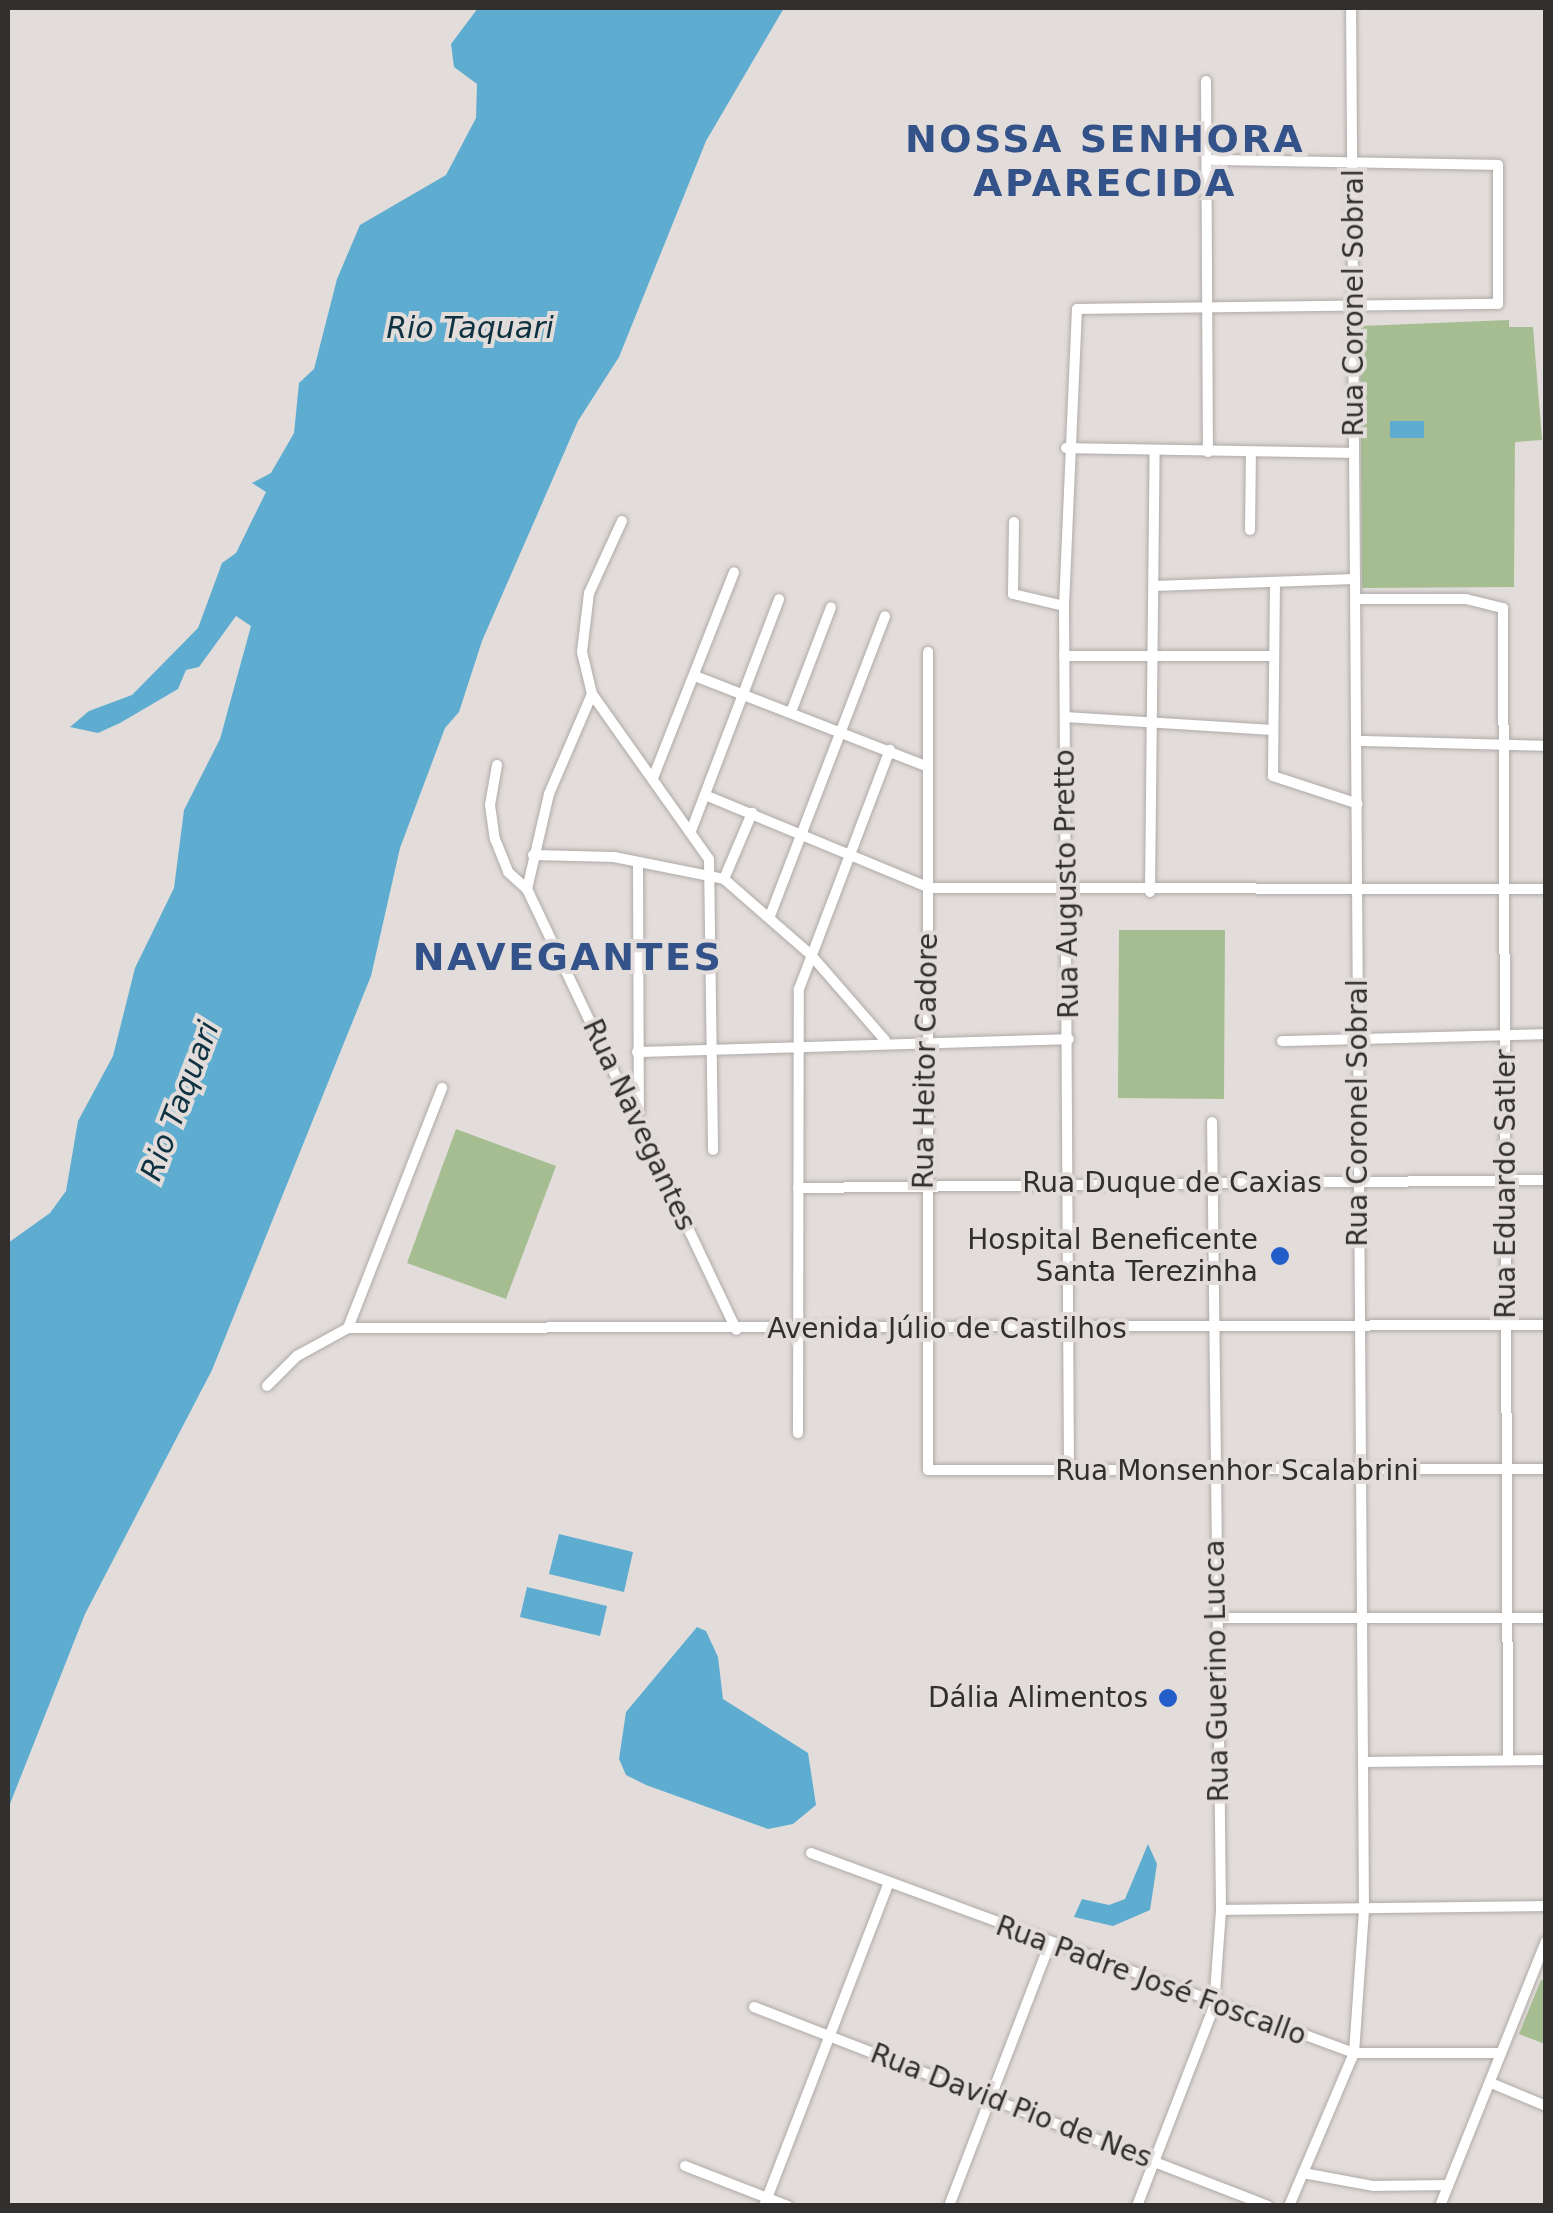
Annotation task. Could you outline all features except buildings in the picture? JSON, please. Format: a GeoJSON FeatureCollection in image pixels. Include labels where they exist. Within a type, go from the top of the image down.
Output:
{"type":"FeatureCollection","features":[{"type":"Feature","properties":{"kind":"street","name":"Rua Coronel Sobral"},"geometry":{"type":"LineString","coordinates":[[1289,2206],[1354,2053],[1364,1910],[1364,1616],[1358,1326],[1360,742],[1355,579],[1351,8]]}},
{"type":"Feature","properties":{"kind":"street"},"geometry":{"type":"LineString","coordinates":[[1206,81],[1212,305],[1208,452]]}},
{"type":"Feature","properties":{"kind":"street"},"geometry":{"type":"LineString","coordinates":[[1209,160],[1354,160],[1498,166],[1498,304],[1212,305]]}},
{"type":"Feature","properties":{"kind":"street","name":"Rua Augusto Pretto"},"geometry":{"type":"LineString","coordinates":[[1069,1472],[1064,606],[1072,326],[1078,309],[1089,304],[1212,305]]}},
{"type":"Feature","properties":{"kind":"street"},"geometry":{"type":"LineString","coordinates":[[1066,448],[1354,453]]}},
{"type":"Feature","properties":{"kind":"street"},"geometry":{"type":"LineString","coordinates":[[1150,892],[1157,655],[1155,450]]}},
{"type":"Feature","properties":{"kind":"street"},"geometry":{"type":"LineString","coordinates":[[1250,530],[1251,452]]}},
{"type":"Feature","properties":{"kind":"street"},"geometry":{"type":"LineString","coordinates":[[622,521],[589,593],[580,638],[592,694],[692,831],[718,878]]}},
{"type":"Feature","properties":{"kind":"street"},"geometry":{"type":"LineString","coordinates":[[1014,522],[1012,594],[1064,606]]}},
{"type":"Feature","properties":{"kind":"street"},"geometry":{"type":"LineString","coordinates":[[653,778],[734,572]]}},
{"type":"Feature","properties":{"kind":"street"},"geometry":{"type":"LineString","coordinates":[[1154,586],[1355,579]]}},
{"type":"Feature","properties":{"kind":"street"},"geometry":{"type":"LineString","coordinates":[[1276,582],[1273,776],[1358,804]]}},
{"type":"Feature","properties":{"kind":"street"},"geometry":{"type":"LineString","coordinates":[[692,831],[779,598]]}},
{"type":"Feature","properties":{"kind":"street","name":"Rua Eduardo Satler"},"geometry":{"type":"LineString","coordinates":[[1356,598],[1466,599],[1503,608],[1508,1760]]}},
{"type":"Feature","properties":{"kind":"street"},"geometry":{"type":"LineString","coordinates":[[791,712],[831,607]]}},
{"type":"Feature","properties":{"kind":"street"},"geometry":{"type":"LineString","coordinates":[[770,916],[885,616]]}},
{"type":"Feature","properties":{"kind":"street","name":"Rua Heitor Cadore"},"geometry":{"type":"LineString","coordinates":[[928,652],[930,888],[923,1186],[928,1470]]}},
{"type":"Feature","properties":{"kind":"street"},"geometry":{"type":"LineString","coordinates":[[1064,656],[1273,656]]}},
{"type":"Feature","properties":{"kind":"street"},"geometry":{"type":"LineString","coordinates":[[695,676],[926,766]]}},
{"type":"Feature","properties":{"kind":"street"},"geometry":{"type":"LineString","coordinates":[[527,889],[550,794],[592,694]]}},
{"type":"Feature","properties":{"kind":"street"},"geometry":{"type":"LineString","coordinates":[[1066,717],[1154,727],[1272,730]]}},
{"type":"Feature","properties":{"kind":"street"},"geometry":{"type":"LineString","coordinates":[[1360,742],[1546,746]]}},
{"type":"Feature","properties":{"kind":"street"},"geometry":{"type":"LineString","coordinates":[[798,1433],[799,988],[890,750]]}},
{"type":"Feature","properties":{"kind":"street","name":"Rua Navegantes"},"geometry":{"type":"LineString","coordinates":[[497,765],[490,805],[494,839],[508,872],[527,889],[639,1118],[736,1330]]}},
{"type":"Feature","properties":{"kind":"street"},"geometry":{"type":"LineString","coordinates":[[705,796],[930,888],[1066,892],[1546,888]]}},
{"type":"Feature","properties":{"kind":"street"},"geometry":{"type":"LineString","coordinates":[[713,1150],[718,878],[752,813]]}},
{"type":"Feature","properties":{"kind":"street"},"geometry":{"type":"LineString","coordinates":[[533,855],[638,862],[718,878],[770,916],[812,955],[885,1040]]}},
{"type":"Feature","properties":{"kind":"street"},"geometry":{"type":"LineString","coordinates":[[638,862],[639,1118]]}},
{"type":"Feature","properties":{"kind":"street"},"geometry":{"type":"LineString","coordinates":[[1282,1041],[1546,1034]]}},
{"type":"Feature","properties":{"kind":"street"},"geometry":{"type":"LineString","coordinates":[[638,1052],[885,1040],[1069,1038]]}},
{"type":"Feature","properties":{"kind":"street"},"geometry":{"type":"LineString","coordinates":[[266,1386],[298,1356],[348,1328],[442,1088]]}},
{"type":"Feature","properties":{"kind":"street","name":"Rua Guerino Lucca"},"geometry":{"type":"LineString","coordinates":[[1137,2206],[1214,2006],[1221,1910],[1212,1122]]}},
{"type":"Feature","properties":{"kind":"street","name":"Rua Duque de Caxias"},"geometry":{"type":"LineString","coordinates":[[798,1188],[1546,1180]]}},
{"type":"Feature","properties":{"kind":"street","name":"Avenida Júlio de Castilhos"},"geometry":{"type":"LineString","coordinates":[[348,1328],[796,1330],[1546,1325]]}},
{"type":"Feature","properties":{"kind":"street","name":"Rua Monsenhor Scalabrini"},"geometry":{"type":"LineString","coordinates":[[928,1470],[1546,1470]]}},
{"type":"Feature","properties":{"kind":"street"},"geometry":{"type":"LineString","coordinates":[[1216,1618],[1546,1618]]}},
{"type":"Feature","properties":{"kind":"street"},"geometry":{"type":"LineString","coordinates":[[1364,1762],[1546,1760]]}},
{"type":"Feature","properties":{"kind":"street","name":"Rua Padre José Foscallo"},"geometry":{"type":"LineString","coordinates":[[811,1853],[1214,2006],[1354,2053],[1501,2053]]}},
{"type":"Feature","properties":{"kind":"street"},"geometry":{"type":"LineString","coordinates":[[765,2201],[888,1884]]}},
{"type":"Feature","properties":{"kind":"street"},"geometry":{"type":"LineString","coordinates":[[1221,1910],[1546,1906]]}},
{"type":"Feature","properties":{"kind":"street"},"geometry":{"type":"LineString","coordinates":[[1440,2206],[1546,1941]]}},
{"type":"Feature","properties":{"kind":"street"},"geometry":{"type":"LineString","coordinates":[[948,2206],[1049,1945]]}},
{"type":"Feature","properties":{"kind":"street","name":"Rua David Pio de Nes"},"geometry":{"type":"LineString","coordinates":[[754,2006],[1268,2206]]}},
{"type":"Feature","properties":{"kind":"street"},"geometry":{"type":"LineString","coordinates":[[1490,2084],[1546,2106]]}},
{"type":"Feature","properties":{"kind":"street"},"geometry":{"type":"LineString","coordinates":[[685,2166],[765,2201],[788,2206]]}},
{"type":"Feature","properties":{"kind":"street"},"geometry":{"type":"LineString","coordinates":[[1303,2173],[1373,2186],[1448,2185]]}},
{"type":"Feature","properties":{"kind":"green space"},"geometry":{"type":"Polygon","coordinates":[[[1509,320],[1509,327],[1533,327],[1542,440],[1515,442],[1514,587],[1362,588],[1360,326],[1509,320]]]}},
{"type":"Feature","properties":{"kind":"green space"},"geometry":{"type":"Polygon","coordinates":[[[1119,930],[1225,930],[1224,1099],[1118,1098],[1119,930]]]}},
{"type":"Feature","properties":{"kind":"green space"},"geometry":{"type":"Polygon","coordinates":[[[456,1129],[556,1166],[506,1299],[407,1263],[456,1129]]]}},
{"type":"Feature","properties":{"kind":"green space"},"geometry":{"type":"Polygon","coordinates":[[[1541,1980],[1545,1981],[1545,2044],[1519,2034],[1541,1980]]]}},
{"type":"Feature","properties":{"kind":"water","name":"Rio Taquari"},"geometry":{"type":"Polygon","coordinates":[[[478,8],[784,8],[706,141],[619,357],[578,421],[482,641],[459,712],[445,728],[400,848],[371,976],[212,1370],[85,1614],[8,1809],[8,1243],[50,1213],[66,1191],[78,1121],[113,1056],[135,968],[174,888],[184,810],[220,739],[251,626],[236,616],[199,667],[186,670],[178,689],[120,723],[98,733],[70,727],[89,711],[132,695],[198,628],[222,563],[236,553],[266,492],[252,483],[271,473],[294,433],[299,383],[314,369],[337,279],[360,225],[446,175],[476,118],[477,84],[454,67],[451,44],[478,8]]]}},
{"type":"Feature","properties":{"kind":"water"},"geometry":{"type":"Polygon","coordinates":[[[1390,421],[1424,421],[1424,438],[1390,438],[1390,421]]]}},
{"type":"Feature","properties":{"kind":"water"},"geometry":{"type":"Polygon","coordinates":[[[559,1534],[633,1552],[624,1592],[549,1574],[559,1534]]]}},
{"type":"Feature","properties":{"kind":"water"},"geometry":{"type":"Polygon","coordinates":[[[527,1587],[607,1606],[600,1636],[520,1617],[527,1587]]]}},
{"type":"Feature","properties":{"kind":"water"},"geometry":{"type":"Polygon","coordinates":[[[697,1627],[706,1631],[718,1657],[723,1699],[808,1753],[816,1805],[793,1824],[768,1829],[626,1775],[619,1759],[626,1712],[697,1627]]]}},
{"type":"Feature","properties":{"kind":"water"},"geometry":{"type":"Polygon","coordinates":[[[1148,1844],[1157,1864],[1150,1910],[1113,1926],[1074,1917],[1082,1899],[1109,1905],[1125,1899],[1148,1844]]]}},
{"type":"Feature","properties":{"kind":"place","name":"Hospital Beneficente Santa Terezinha"},"geometry":{"type":"Point","coordinates":[1280,1256]}},
{"type":"Feature","properties":{"kind":"place","name":"Dália Alimentos"},"geometry":{"type":"Point","coordinates":[1168,1698]}},
{"type":"Feature","properties":{"kind":"district","name":"NOSSA SENHORA APARECIDA"},"geometry":{"type":"Point","coordinates":[1105,162]}},
{"type":"Feature","properties":{"kind":"district","name":"NAVEGANTES"},"geometry":{"type":"Point","coordinates":[568,958]}}]}
